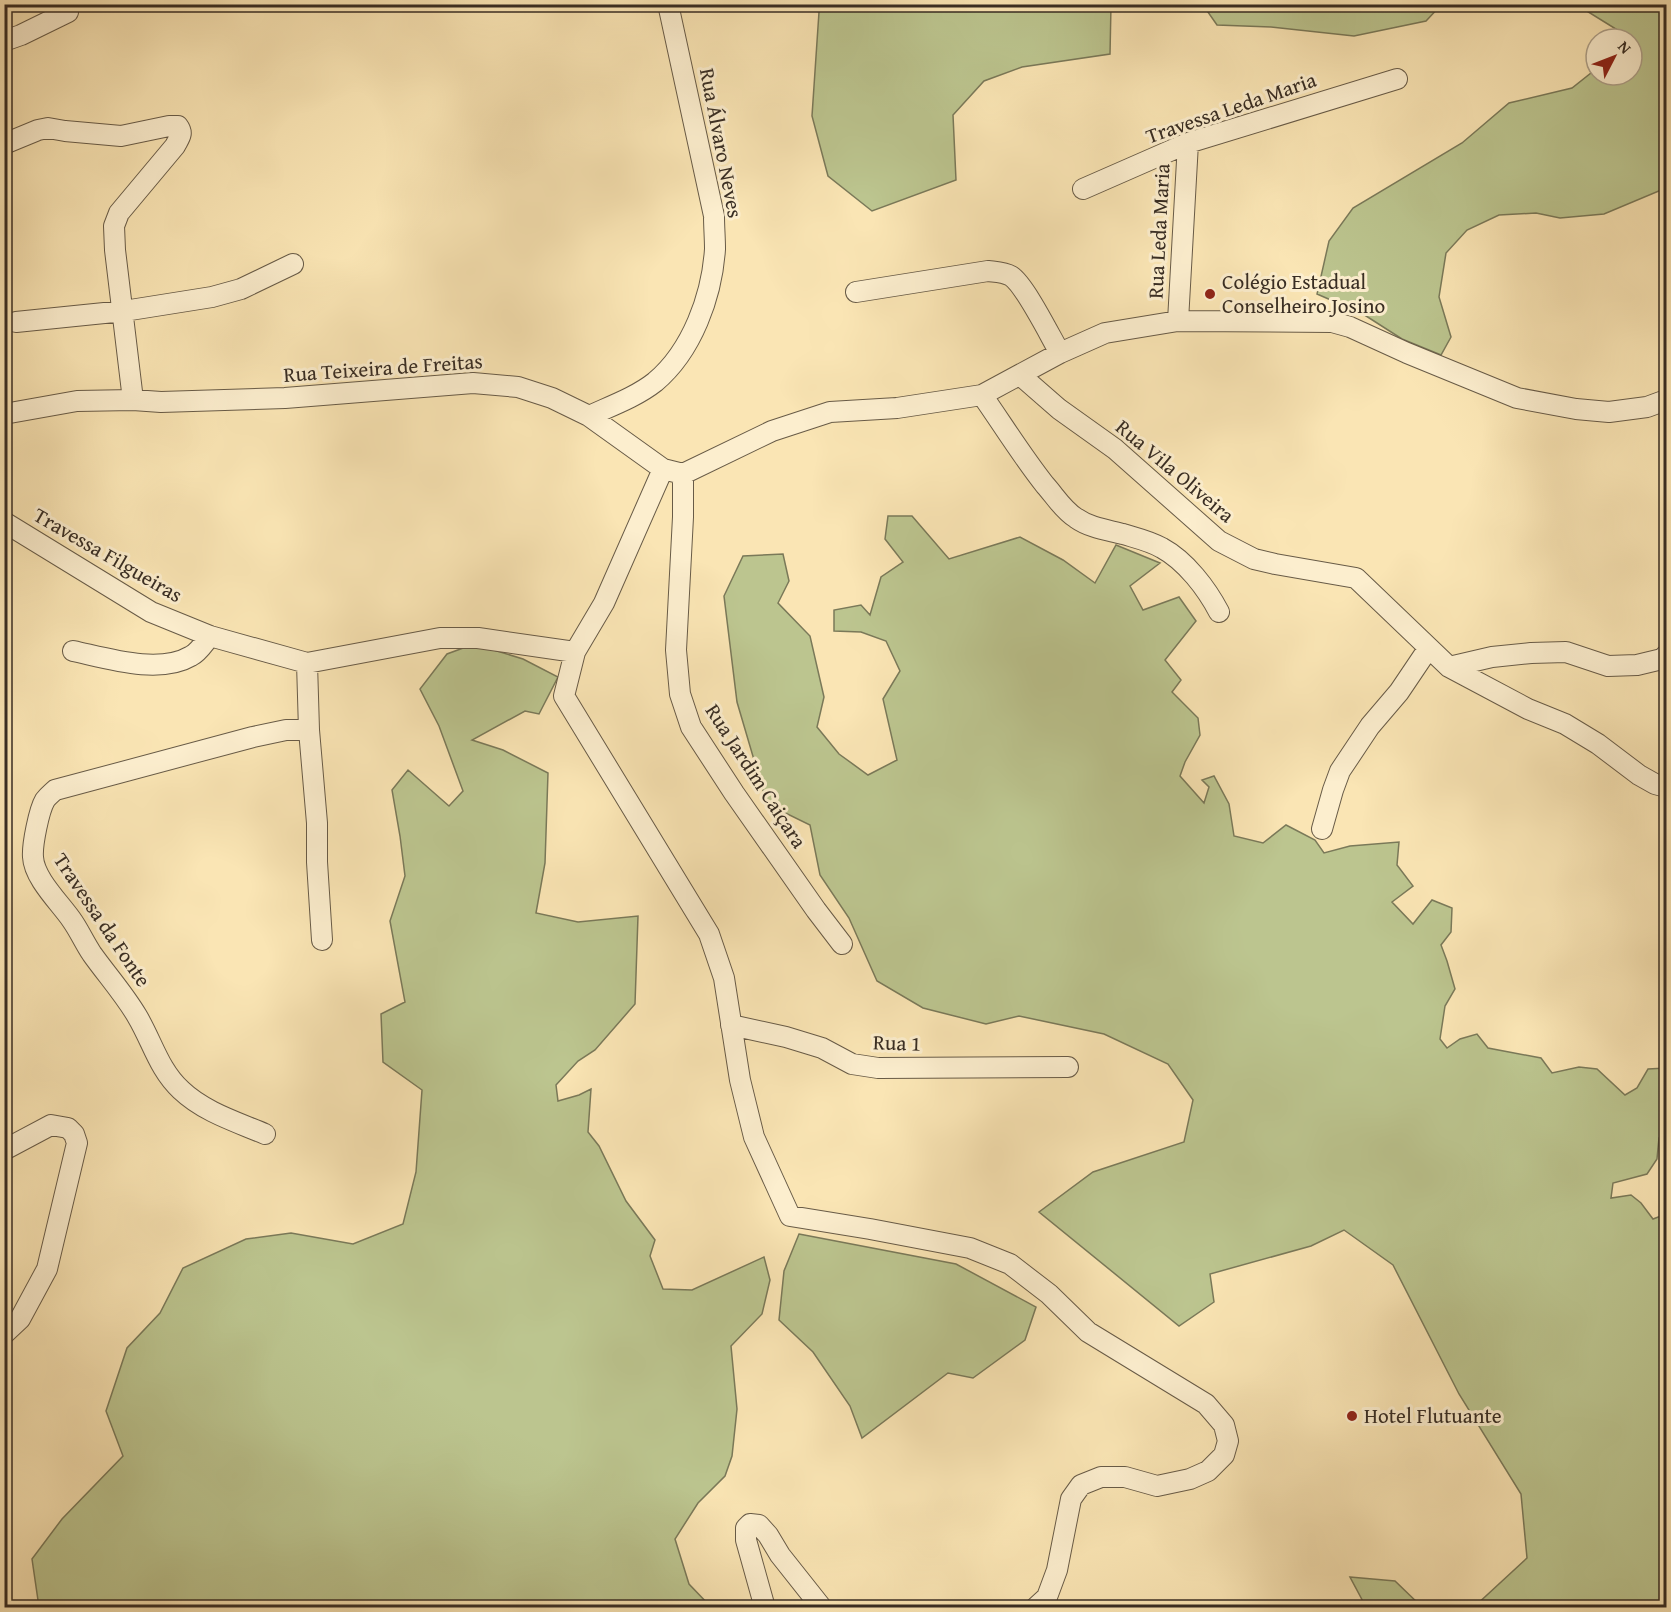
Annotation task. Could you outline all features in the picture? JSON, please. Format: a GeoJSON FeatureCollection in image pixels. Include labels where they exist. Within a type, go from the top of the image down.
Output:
{"type":"FeatureCollection","features":[{"type":"Feature","properties":{"kind":"street","name":"Rua Álvaro Neves"},"geometry":{"type":"LineString","coordinates":[[589,416],[624,400],[654,382],[674,363],[688,340],[701,310],[710,279],[715,249],[714,216],[668,4]]}},
{"type":"Feature","properties":{"kind":"street"},"geometry":{"type":"LineString","coordinates":[[4,41],[68,12]]}},
{"type":"Feature","properties":{"kind":"street","name":"Travessa Leda Maria"},"geometry":{"type":"LineString","coordinates":[[1083,189],[1188,143],[1396,79]]}},
{"type":"Feature","properties":{"kind":"street"},"geometry":{"type":"LineString","coordinates":[[4,144],[48,128],[121,136],[178,126],[182,135],[175,146],[119,213],[114,226],[133,400]]}},
{"type":"Feature","properties":{"kind":"street","name":"Rua Leda Maria"},"geometry":{"type":"LineString","coordinates":[[1178,321],[1188,143]]}},
{"type":"Feature","properties":{"kind":"street"},"geometry":{"type":"LineString","coordinates":[[15,322],[124,311],[212,297],[241,289],[293,264]]}},
{"type":"Feature","properties":{"kind":"street"},"geometry":{"type":"LineString","coordinates":[[856,292],[1000,272],[1012,277],[1022,286],[1060,353]]}},
{"type":"Feature","properties":{"kind":"street"},"geometry":{"type":"LineString","coordinates":[[683,474],[772,431],[831,412],[897,408],[982,395],[1060,353],[1105,333],[1178,321],[1332,322],[1350,327],[1517,398],[1576,409],[1609,412],[1647,407],[1666,400]]}},
{"type":"Feature","properties":{"kind":"street","name":"Rua Vila Oliveira"},"geometry":{"type":"LineString","coordinates":[[1020,375],[1059,409],[1115,449],[1219,541],[1254,559],[1356,578],[1449,667],[1528,709],[1565,724],[1598,744],[1639,776],[1666,787]]}},
{"type":"Feature","properties":{"kind":"street","name":"Rua Teixeira de Freitas"},"geometry":{"type":"LineString","coordinates":[[4,414],[77,401],[161,402],[285,398],[473,383],[518,387],[552,398],[589,416],[663,469],[683,474]]}},
{"type":"Feature","properties":{"kind":"street"},"geometry":{"type":"LineString","coordinates":[[982,395],[1024,458],[1063,507],[1088,525],[1164,548],[1198,580],[1219,612]]}},
{"type":"Feature","properties":{"kind":"street"},"geometry":{"type":"LineString","coordinates":[[663,469],[604,603],[575,652],[564,696],[710,934],[724,978],[740,1080],[754,1137],[790,1216],[970,1248],[1011,1264],[1049,1294],[1088,1332],[1206,1404],[1224,1425],[1228,1441],[1224,1455],[1208,1471],[1190,1479],[1157,1486],[1125,1477],[1101,1477],[1081,1485],[1071,1498],[1057,1570],[1047,1597],[1035,1608]]}},
{"type":"Feature","properties":{"kind":"street","name":"Rua Jardim Caiçara"},"geometry":{"type":"LineString","coordinates":[[683,474],[676,650],[680,694],[691,727],[734,793],[842,944]]}},
{"type":"Feature","properties":{"kind":"street","name":"Travessa Filgueiras"},"geometry":{"type":"LineString","coordinates":[[4,522],[151,612],[210,636],[308,663],[440,638],[478,638],[575,652]]}},
{"type":"Feature","properties":{"kind":"street"},"geometry":{"type":"LineString","coordinates":[[72,651],[123,662],[161,664],[189,657],[210,636]]}},
{"type":"Feature","properties":{"kind":"street"},"geometry":{"type":"LineString","coordinates":[[1322,829],[1333,790],[1345,763],[1357,744],[1399,692],[1428,649]]}},
{"type":"Feature","properties":{"kind":"street"},"geometry":{"type":"LineString","coordinates":[[1449,667],[1492,657],[1531,652],[1566,652],[1608,666],[1637,665],[1666,655]]}},
{"type":"Feature","properties":{"kind":"street"},"geometry":{"type":"LineString","coordinates":[[308,663],[309,729],[317,823],[322,940]]}},
{"type":"Feature","properties":{"kind":"street","name":"Travessa da Fonte"},"geometry":{"type":"LineString","coordinates":[[265,1134],[201,1106],[171,1080],[138,1017],[92,953],[72,920],[46,887],[33,858],[42,807],[46,798],[55,790],[253,737],[286,730],[309,729]]}},
{"type":"Feature","properties":{"kind":"street","name":"Rua 1"},"geometry":{"type":"LineString","coordinates":[[731,1025],[786,1037],[822,1048],[852,1064],[878,1068],[1068,1067]]}},
{"type":"Feature","properties":{"kind":"street"},"geometry":{"type":"LineString","coordinates":[[4,1150],[51,1125],[69,1128],[77,1143],[47,1269],[20,1319],[4,1334]]}},
{"type":"Feature","properties":{"kind":"street"},"geometry":{"type":"LineString","coordinates":[[765,1608],[746,1540],[746,1528],[750,1524],[759,1525],[768,1535],[780,1555],[822,1608]]}},
{"type":"Feature","properties":{"kind":"green space"},"geometry":{"type":"Polygon","coordinates":[[[806,5],[1111,5],[1110,54],[1022,67],[984,81],[953,115],[956,180],[872,211],[828,176],[812,116],[819,12],[806,5]]]}},
{"type":"Feature","properties":{"kind":"green space"},"geometry":{"type":"Polygon","coordinates":[[[1203,5],[1441,5],[1426,21],[1354,36],[1271,27],[1217,25],[1203,5]]]}},
{"type":"Feature","properties":{"kind":"green space"},"geometry":{"type":"Polygon","coordinates":[[[1577,5],[1666,5],[1666,188],[1604,214],[1560,218],[1536,213],[1499,215],[1467,230],[1446,253],[1439,297],[1451,337],[1441,355],[1402,339],[1363,314],[1317,294],[1329,241],[1353,208],[1462,143],[1509,103],[1572,88],[1584,78],[1584,87],[1644,87],[1644,27],[1613,27],[1577,5]]]}},
{"type":"Feature","properties":{"kind":"green space"},"geometry":{"type":"Polygon","coordinates":[[[888,516],[912,516],[949,559],[1020,537],[1063,560],[1095,583],[1116,545],[1160,563],[1130,586],[1143,610],[1179,597],[1196,621],[1165,660],[1181,680],[1172,692],[1198,718],[1200,735],[1180,776],[1204,803],[1209,787],[1202,780],[1214,776],[1229,804],[1234,836],[1263,843],[1286,825],[1315,840],[1324,853],[1350,846],[1399,842],[1397,865],[1413,886],[1392,902],[1413,924],[1432,900],[1452,908],[1451,932],[1441,945],[1455,989],[1445,1006],[1440,1039],[1447,1048],[1460,1039],[1477,1034],[1488,1048],[1541,1058],[1552,1073],[1579,1067],[1597,1069],[1625,1095],[1637,1088],[1648,1069],[1666,1068],[1666,1133],[1659,1138],[1657,1159],[1647,1174],[1613,1183],[1611,1198],[1631,1195],[1641,1203],[1653,1219],[1666,1214],[1666,1607],[1474,1607],[1527,1558],[1521,1494],[1459,1394],[1393,1265],[1344,1230],[1311,1246],[1210,1274],[1214,1302],[1179,1326],[1039,1212],[1093,1172],[1184,1142],[1193,1100],[1168,1064],[1104,1034],[1019,1016],[986,1024],[923,1008],[877,981],[849,918],[820,875],[810,825],[767,804],[737,702],[724,596],[743,556],[783,554],[789,581],[778,603],[810,636],[824,697],[817,727],[839,754],[868,775],[897,760],[883,699],[900,671],[886,641],[861,632],[834,631],[834,610],[861,605],[870,615],[881,577],[903,562],[885,539],[888,516]]]}},
{"type":"Feature","properties":{"kind":"green space"},"geometry":{"type":"Polygon","coordinates":[[[474,644],[523,659],[558,677],[539,714],[525,711],[472,740],[503,750],[548,773],[545,863],[536,913],[578,922],[638,916],[635,1004],[595,1050],[578,1061],[556,1085],[558,1101],[591,1089],[588,1132],[599,1146],[626,1201],[655,1240],[650,1256],[663,1289],[692,1290],[764,1257],[770,1280],[762,1314],[731,1346],[737,1409],[732,1456],[725,1476],[698,1503],[675,1539],[689,1584],[711,1607],[39,1607],[32,1559],[62,1519],[123,1456],[106,1411],[127,1348],[160,1313],[183,1268],[246,1239],[291,1233],[353,1244],[403,1224],[416,1172],[422,1090],[383,1062],[381,1014],[405,1002],[390,921],[405,876],[392,790],[408,770],[449,806],[463,791],[439,726],[420,689],[447,654],[474,644]]]}},
{"type":"Feature","properties":{"kind":"green space"},"geometry":{"type":"Polygon","coordinates":[[[799,1234],[956,1264],[1036,1307],[1025,1340],[973,1378],[948,1373],[862,1438],[850,1406],[813,1352],[779,1320],[784,1271],[799,1234]]]}},
{"type":"Feature","properties":{"kind":"green space"},"geometry":{"type":"Polygon","coordinates":[[[1350,1577],[1395,1581],[1422,1607],[1366,1607],[1350,1577]]]}},
{"type":"Feature","properties":{"kind":"place","name":"Colégio Estadual Conselheiro Josino"},"geometry":{"type":"Point","coordinates":[1210,294]}},
{"type":"Feature","properties":{"kind":"place","name":"Hotel Flutuante"},"geometry":{"type":"Point","coordinates":[1352,1416]}}]}
